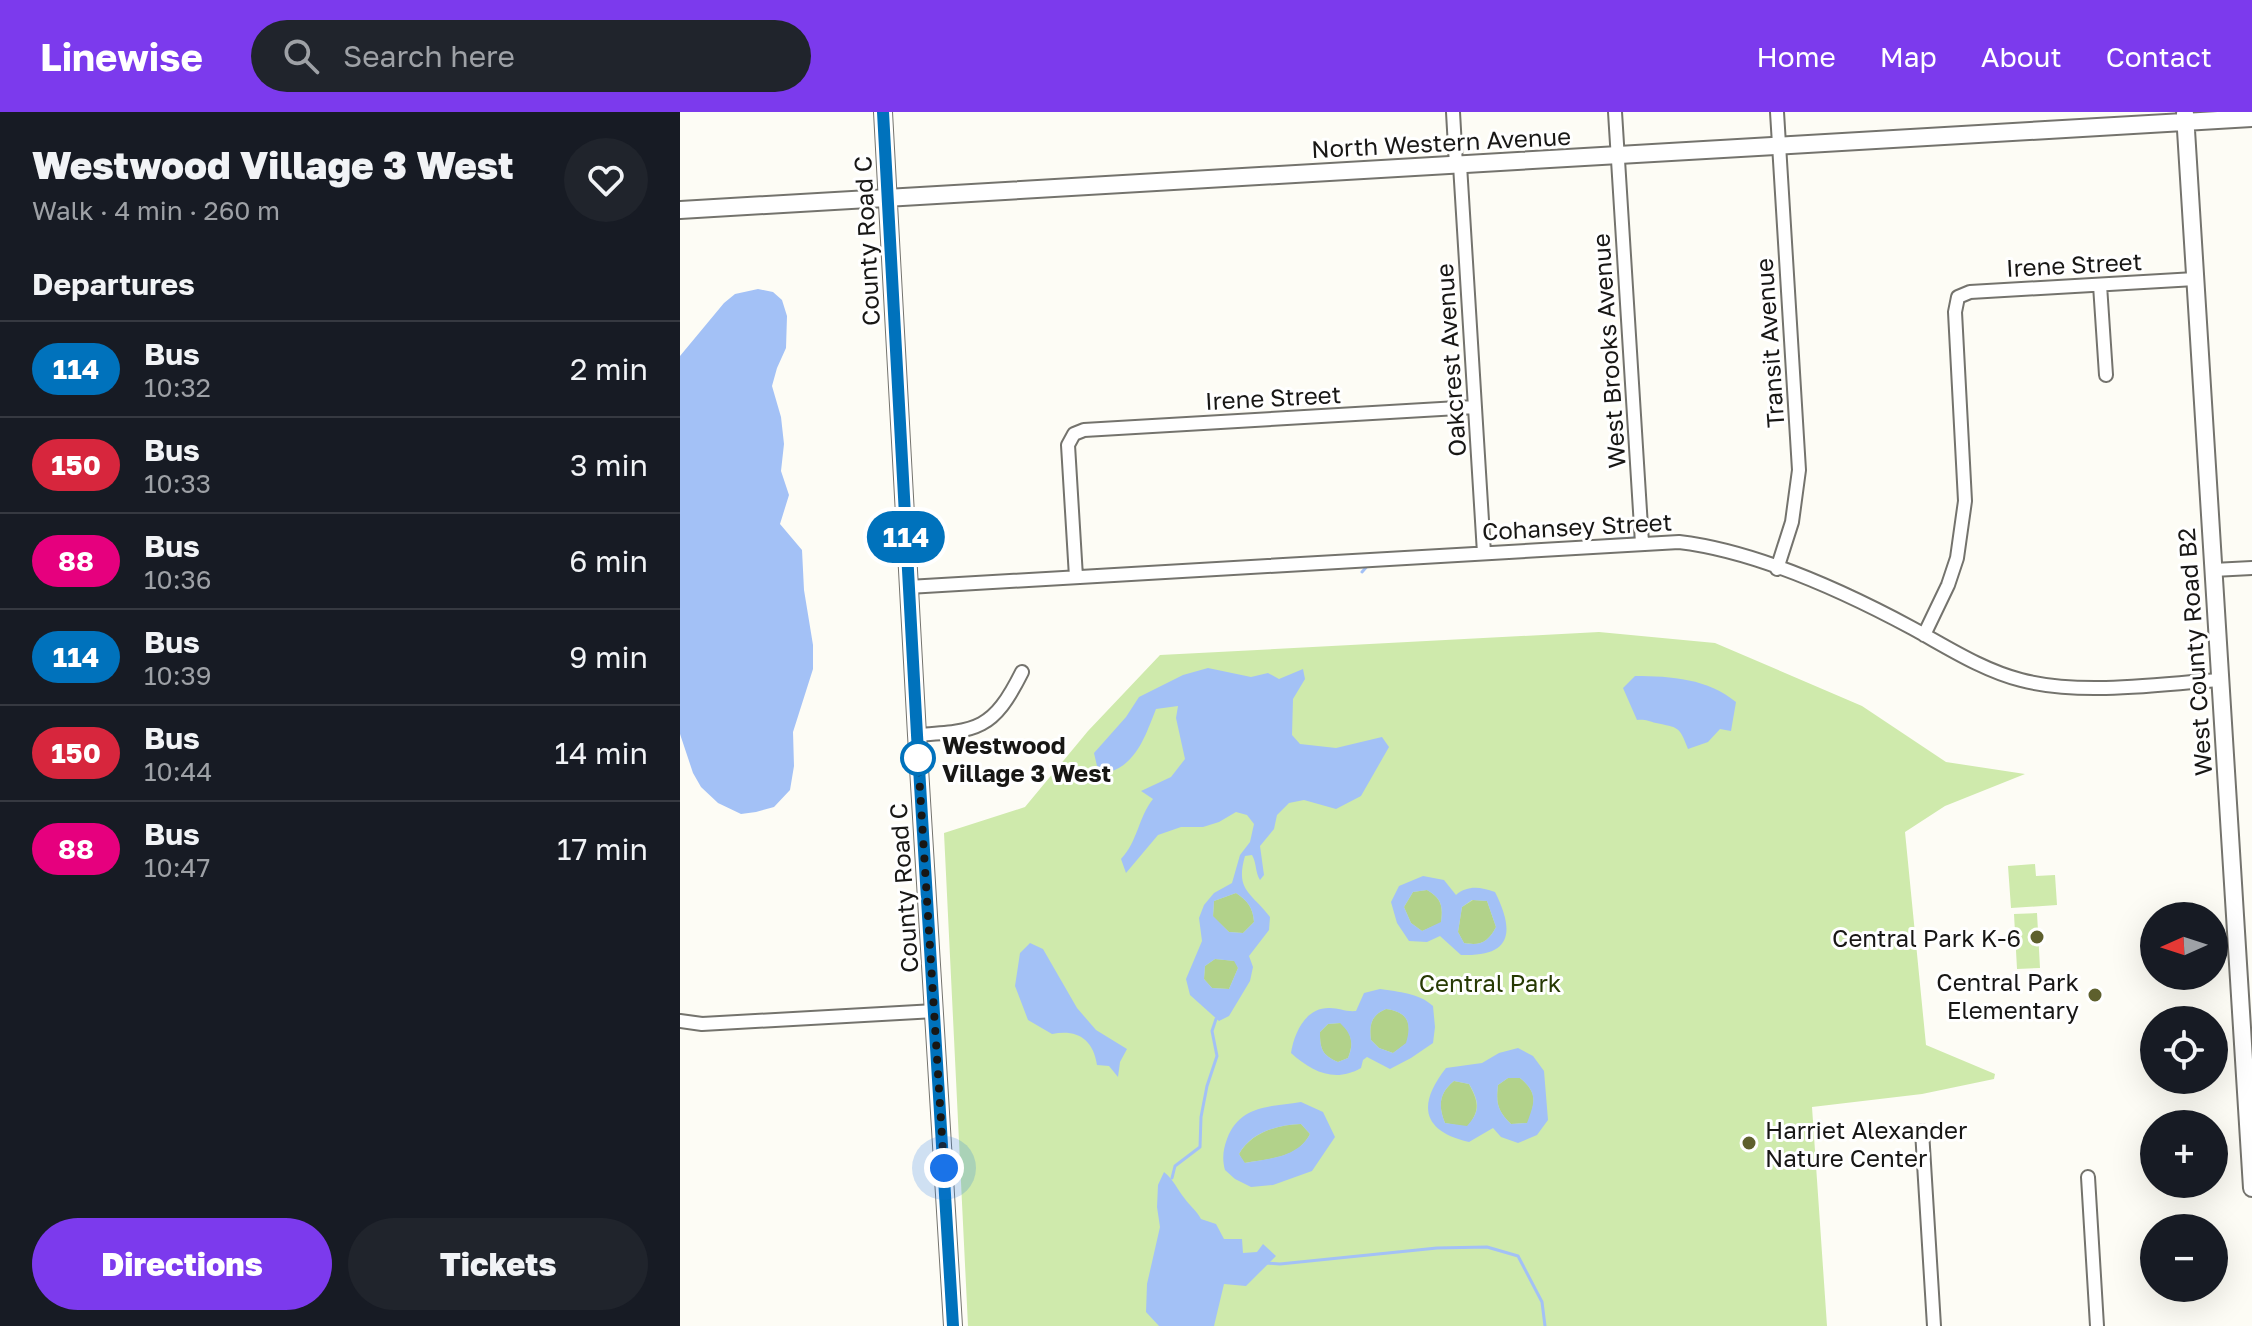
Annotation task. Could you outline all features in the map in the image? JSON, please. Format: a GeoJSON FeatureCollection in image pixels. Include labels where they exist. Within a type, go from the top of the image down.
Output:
{"type":"FeatureCollection","features":[{"type":"Feature","properties":{"kind":"street","name":"County Road C"},"geometry":{"type":"LineString","coordinates":[[883,112],[953,1326]]}},
{"type":"Feature","properties":{"kind":"street","name":"Oakcrest Avenue"},"geometry":{"type":"LineString","coordinates":[[1453,112],[1484,553]]}},
{"type":"Feature","properties":{"kind":"street","name":"West Brooks Avenue"},"geometry":{"type":"LineString","coordinates":[[1615,112],[1642,543]]}},
{"type":"Feature","properties":{"kind":"street","name":"Transit Avenue"},"geometry":{"type":"LineString","coordinates":[[1777,112],[1799,470],[1792,522],[1777,569]]}},
{"type":"Feature","properties":{"kind":"street","name":"North Western Avenue"},"geometry":{"type":"LineString","coordinates":[[680,210],[1617,156],[2185,117],[2252,118]]}},
{"type":"Feature","properties":{"kind":"street","name":"West County Road B2"},"geometry":{"type":"LineString","coordinates":[[2185,117],[2252,1188]]}},
{"type":"Feature","properties":{"kind":"street","name":"Irene Street"},"geometry":{"type":"LineString","coordinates":[[1924,635],[1948,585],[1962,530],[1965,472],[1955,312],[1958,297],[1970,292],[2195,279]]}},
{"type":"Feature","properties":{"kind":"street"},"geometry":{"type":"LineString","coordinates":[[2100,285],[2106,375]]}},
{"type":"Feature","properties":{"kind":"street","name":"Irene Street"},"geometry":{"type":"LineString","coordinates":[[1076,577],[1068,445],[1074,434],[1084,430],[1475,407]]}},
{"type":"Feature","properties":{"kind":"street","name":"Cohansey Street"},"geometry":{"type":"LineString","coordinates":[[908,587],[1642,543],[1703,545],[1847,596],[1996,672],[2041,685],[2089,688],[2220,680]]}},
{"type":"Feature","properties":{"kind":"street"},"geometry":{"type":"LineString","coordinates":[[2213,570],[2252,568]]}},
{"type":"Feature","properties":{"kind":"street"},"geometry":{"type":"LineString","coordinates":[[917,735],[961,732],[984,723],[1003,707],[1022,672]]}},
{"type":"Feature","properties":{"kind":"street"},"geometry":{"type":"LineString","coordinates":[[680,1021],[702,1024],[935,1011]]}},
{"type":"Feature","properties":{"kind":"street"},"geometry":{"type":"LineString","coordinates":[[1922,1131],[1934,1326]]}},
{"type":"Feature","properties":{"kind":"street"},"geometry":{"type":"LineString","coordinates":[[2088,1177],[2097,1326]]}},
{"type":"Feature","properties":{"kind":"green space","name":"Central Park"},"geometry":{"type":"Polygon","coordinates":[[[1599,632],[1715,643],[1862,706],[1946,762],[2025,774],[1945,806],[1905,832],[1926,1045],[1995,1074],[1994,1079],[1922,1094],[1812,1107],[1827,1326],[968,1326],[944,833],[1025,807],[1088,731],[1160,655],[1599,632]]]}},
{"type":"Feature","properties":{"kind":"green space"},"geometry":{"type":"Polygon","coordinates":[[[2035,864],[2036,876],[2055,875],[2057,905],[2011,908],[2008,866],[2035,864]]]}},
{"type":"Feature","properties":{"kind":"green space"},"geometry":{"type":"Polygon","coordinates":[[[1427,890],[1440,904],[1441,923],[1422,931],[1411,923],[1404,907],[1413,892],[1427,890]]]}},
{"type":"Feature","properties":{"kind":"green space"},"geometry":{"type":"Polygon","coordinates":[[[1236,893],[1249,905],[1254,922],[1243,933],[1229,932],[1213,917],[1214,901],[1236,893]]]}},
{"type":"Feature","properties":{"kind":"green space"},"geometry":{"type":"Polygon","coordinates":[[[1473,900],[1487,901],[1496,927],[1483,942],[1475,944],[1464,943],[1458,932],[1462,907],[1473,900]]]}},
{"type":"Feature","properties":{"kind":"green space"},"geometry":{"type":"Polygon","coordinates":[[[2037,913],[2040,968],[2017,969],[2014,914],[2037,913]]]}},
{"type":"Feature","properties":{"kind":"green space"},"geometry":{"type":"Polygon","coordinates":[[[1215,959],[1235,961],[1238,968],[1229,989],[1212,988],[1204,979],[1205,966],[1215,959]]]}},
{"type":"Feature","properties":{"kind":"green space"},"geometry":{"type":"Polygon","coordinates":[[[1386,1009],[1404,1016],[1409,1030],[1407,1043],[1393,1053],[1379,1048],[1371,1040],[1372,1021],[1386,1009]]]}},
{"type":"Feature","properties":{"kind":"green space"},"geometry":{"type":"Polygon","coordinates":[[[1341,1023],[1350,1035],[1351,1048],[1348,1058],[1338,1062],[1323,1051],[1320,1032],[1328,1024],[1341,1023]]]}},
{"type":"Feature","properties":{"kind":"green space"},"geometry":{"type":"Polygon","coordinates":[[[1508,1078],[1520,1078],[1530,1088],[1533,1103],[1528,1123],[1511,1124],[1500,1110],[1498,1085],[1508,1078]]]}},
{"type":"Feature","properties":{"kind":"green space"},"geometry":{"type":"Polygon","coordinates":[[[1454,1081],[1469,1084],[1476,1101],[1474,1116],[1467,1127],[1445,1123],[1443,1117],[1443,1095],[1454,1081]]]}},
{"type":"Feature","properties":{"kind":"green space"},"geometry":{"type":"Polygon","coordinates":[[[1301,1124],[1310,1134],[1291,1153],[1244,1163],[1239,1154],[1258,1135],[1274,1128],[1301,1124]]]}},
{"type":"Feature","properties":{"kind":"water"},"geometry":{"type":"Polygon","coordinates":[[[758,289],[773,292],[782,300],[787,316],[786,348],[772,386],[781,417],[784,444],[781,471],[789,495],[780,524],[802,550],[813,669],[793,732],[794,766],[790,790],[774,807],[741,814],[718,803],[701,787],[680,734],[680,356],[724,303],[735,294],[758,289]]]}},
{"type":"Feature","properties":{"kind":"water"},"geometry":{"type":"Polygon","coordinates":[[[1208,668],[1251,677],[1268,673],[1279,679],[1303,669],[1305,679],[1293,699],[1292,735],[1300,744],[1336,748],[1382,737],[1389,747],[1361,796],[1336,809],[1304,800],[1289,803],[1277,815],[1274,829],[1260,846],[1264,875],[1260,880],[1252,855],[1245,856],[1242,868],[1244,884],[1270,917],[1269,930],[1249,956],[1253,967],[1250,981],[1229,1016],[1219,1021],[1190,995],[1186,979],[1202,941],[1199,918],[1204,905],[1214,893],[1232,883],[1240,855],[1250,842],[1254,824],[1247,815],[1236,812],[1203,827],[1181,827],[1158,835],[1126,873],[1121,859],[1153,799],[1141,791],[1171,777],[1185,759],[1176,718],[1178,706],[1156,709],[1134,755],[1119,768],[1109,772],[1097,766],[1094,753],[1139,697],[1183,675],[1208,668]],[[1236,893],[1214,901],[1213,916],[1229,932],[1243,933],[1254,922],[1249,905],[1236,893]],[[1215,959],[1205,966],[1204,979],[1212,988],[1229,989],[1238,968],[1234,961],[1215,959]]]}},
{"type":"Feature","properties":{"kind":"water"},"geometry":{"type":"Polygon","coordinates":[[[1635,676],[1689,680],[1725,694],[1736,702],[1731,731],[1720,729],[1708,742],[1688,749],[1677,729],[1637,720],[1623,688],[1635,676]]]}},
{"type":"Feature","properties":{"kind":"water"},"geometry":{"type":"Polygon","coordinates":[[[1423,876],[1444,880],[1456,895],[1474,888],[1495,892],[1505,919],[1505,939],[1491,952],[1478,955],[1461,955],[1440,936],[1427,942],[1409,941],[1397,923],[1391,902],[1399,886],[1423,876]],[[1427,890],[1413,892],[1404,907],[1411,923],[1422,931],[1441,922],[1440,903],[1427,890]],[[1472,900],[1462,907],[1458,932],[1464,943],[1475,944],[1487,939],[1496,927],[1487,901],[1472,900]]]}},
{"type":"Feature","properties":{"kind":"water"},"geometry":{"type":"Polygon","coordinates":[[[1030,943],[1043,949],[1077,1008],[1096,1030],[1127,1049],[1120,1062],[1118,1077],[1109,1066],[1097,1065],[1092,1048],[1076,1034],[1052,1034],[1028,1020],[1015,986],[1020,953],[1030,943]]]}},
{"type":"Feature","properties":{"kind":"water"},"geometry":{"type":"Polygon","coordinates":[[[1380,989],[1408,994],[1433,1006],[1433,1043],[1390,1069],[1367,1057],[1361,1068],[1342,1075],[1316,1070],[1291,1053],[1298,1030],[1307,1017],[1321,1009],[1356,1011],[1364,993],[1380,989]],[[1386,1009],[1372,1021],[1371,1040],[1379,1048],[1393,1053],[1406,1043],[1408,1024],[1404,1016],[1386,1009]],[[1340,1023],[1328,1024],[1320,1032],[1323,1051],[1338,1062],[1348,1058],[1351,1044],[1347,1031],[1340,1023]]]}},
{"type":"Feature","properties":{"kind":"water"},"geometry":{"type":"Polygon","coordinates":[[[1518,1048],[1533,1056],[1544,1071],[1548,1120],[1537,1135],[1518,1143],[1501,1137],[1493,1128],[1469,1142],[1453,1137],[1433,1124],[1428,1105],[1437,1081],[1446,1068],[1482,1063],[1499,1053],[1518,1048]],[[1508,1078],[1498,1085],[1500,1110],[1511,1124],[1527,1123],[1533,1103],[1530,1088],[1520,1078],[1508,1078]],[[1454,1081],[1443,1095],[1443,1117],[1445,1123],[1467,1126],[1475,1116],[1475,1096],[1469,1084],[1454,1081]]]}},
{"type":"Feature","properties":{"kind":"water"},"geometry":{"type":"Polygon","coordinates":[[[1301,1102],[1323,1112],[1335,1137],[1312,1171],[1273,1185],[1251,1187],[1225,1170],[1223,1158],[1226,1143],[1240,1120],[1267,1107],[1301,1102]],[[1301,1124],[1274,1128],[1250,1140],[1239,1154],[1245,1163],[1282,1156],[1298,1148],[1310,1134],[1301,1124]]]}},
{"type":"Feature","properties":{"kind":"water"},"geometry":{"type":"Polygon","coordinates":[[[1164,1172],[1201,1219],[1216,1224],[1224,1239],[1242,1239],[1243,1253],[1257,1252],[1263,1244],[1276,1256],[1246,1286],[1224,1284],[1214,1326],[1159,1326],[1146,1312],[1147,1284],[1160,1227],[1158,1185],[1164,1172]]]}},
{"type":"Feature","properties":{"kind":"waterway"},"geometry":{"type":"LineString","coordinates":[[1606,540],[1637,535]]}},
{"type":"Feature","properties":{"kind":"waterway"},"geometry":{"type":"LineString","coordinates":[[1362,572],[1370,563]]}},
{"type":"Feature","properties":{"kind":"waterway"},"geometry":{"type":"LineString","coordinates":[[1172,1178],[1175,1166],[1200,1147],[1201,1117],[1217,1056],[1212,1031],[1216,1019]]}},
{"type":"Feature","properties":{"kind":"waterway"},"geometry":{"type":"LineString","coordinates":[[1266,1263],[1437,1248],[1487,1247],[1518,1256],[1542,1302],[1545,1326]]}},
{"type":"Feature","properties":{"kind":"bus line","name":"114"},"geometry":{"type":"LineString","coordinates":[[883,112],[953,1326]]}},
{"type":"Feature","properties":{"kind":"place","name":"Westwood Village 3 West"},"geometry":{"type":"Point","coordinates":[918,758]}},
{"type":"Feature","properties":{"kind":"place","name":"Central Park K-6"},"geometry":{"type":"Point","coordinates":[2037,937]}},
{"type":"Feature","properties":{"kind":"place","name":"Central Park Elementary"},"geometry":{"type":"Point","coordinates":[2095,995]}},
{"type":"Feature","properties":{"kind":"place","name":"Harriet Alexander Nature Center"},"geometry":{"type":"Point","coordinates":[1749,1143]}},
{"type":"Feature","properties":{"kind":"route"},"geometry":{"type":"LineString","coordinates":[[918,758],[944,1168]]}}]}
